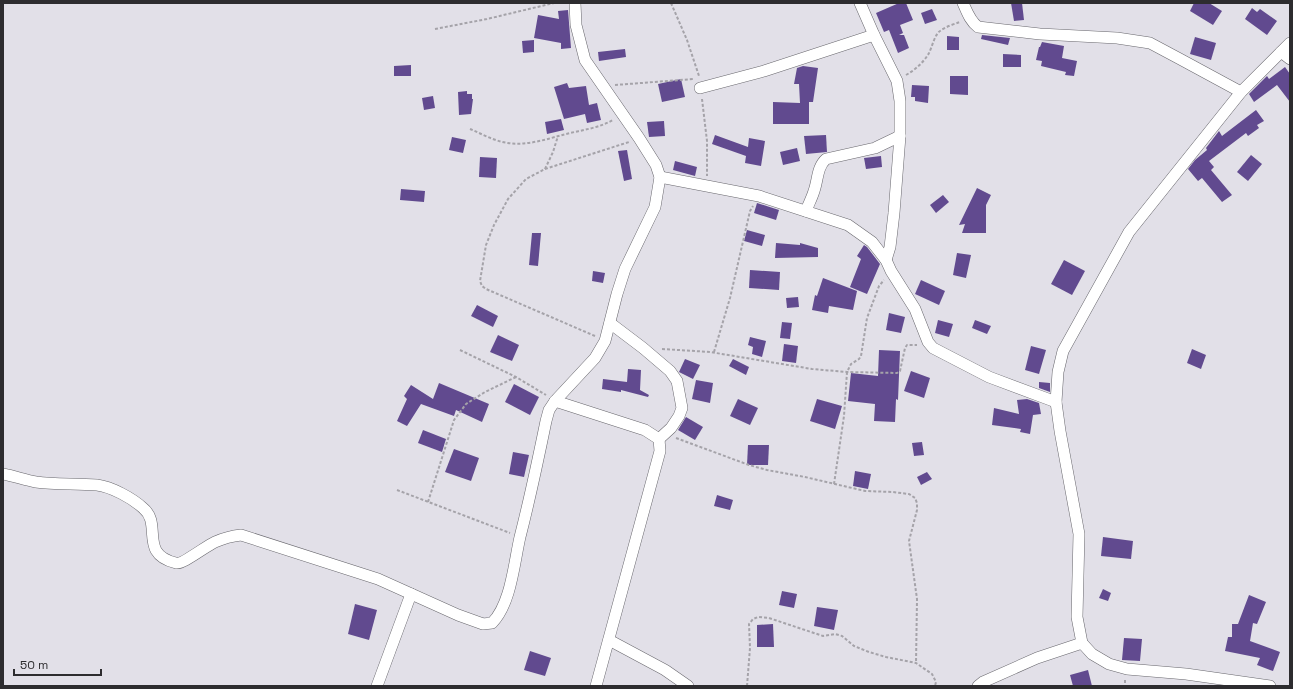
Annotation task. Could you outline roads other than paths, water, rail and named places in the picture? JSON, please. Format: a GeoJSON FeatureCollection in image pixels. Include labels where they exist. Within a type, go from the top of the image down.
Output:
{"type":"FeatureCollection","features":[{"type":"Feature","properties":{"kind":"street"},"geometry":{"type":"LineString","coordinates":[[3,474],[35,482],[98,485],[127,497],[144,508],[151,520],[153,547],[157,553],[175,563],[183,563],[194,554],[214,542],[230,536],[241,535],[378,579],[458,616],[483,624],[492,623],[498,617],[507,596],[533,488],[549,410],[555,401],[595,358],[605,340],[625,269],[655,207],[660,177],[656,165],[640,138],[585,60],[576,25],[575,3]]}},
{"type":"Feature","properties":{"kind":"street"},"geometry":{"type":"LineString","coordinates":[[860,3],[897,81],[900,101],[900,136],[894,213],[890,247],[886,260]]}},
{"type":"Feature","properties":{"kind":"street"},"geometry":{"type":"LineString","coordinates":[[963,3],[972,23],[978,27],[1040,34],[1117,38],[1150,43],[1241,92]]}},
{"type":"Feature","properties":{"kind":"street"},"geometry":{"type":"LineString","coordinates":[[700,83],[764,71],[874,35]]}},
{"type":"Feature","properties":{"kind":"street"},"geometry":{"type":"LineString","coordinates":[[1270,686],[1186,674],[1127,669],[1104,661],[1092,654],[1082,643],[1077,617],[1080,534],[1060,431],[1056,402],[1058,372],[1063,351],[1129,232],[1241,92],[1290,43]]}},
{"type":"Feature","properties":{"kind":"street"},"geometry":{"type":"LineString","coordinates":[[1281,52],[1290,59]]}},
{"type":"Feature","properties":{"kind":"street"},"geometry":{"type":"LineString","coordinates":[[806,211],[822,163],[826,159],[875,148],[900,136]]}},
{"type":"Feature","properties":{"kind":"street"},"geometry":{"type":"LineString","coordinates":[[660,177],[759,196],[848,226],[872,242],[886,260],[891,271],[915,309],[930,345],[933,348],[990,377],[1056,402]]}},
{"type":"Feature","properties":{"kind":"street"},"geometry":{"type":"LineString","coordinates":[[596,686],[660,451],[662,437],[671,428],[679,416],[682,408],[677,381],[670,371],[610,323]]}},
{"type":"Feature","properties":{"kind":"street"},"geometry":{"type":"LineString","coordinates":[[555,401],[645,430],[662,437]]}},
{"type":"Feature","properties":{"kind":"street"},"geometry":{"type":"LineString","coordinates":[[377,686],[411,594]]}},
{"type":"Feature","properties":{"kind":"street"},"geometry":{"type":"LineString","coordinates":[[609,640],[665,670],[688,686]]}},
{"type":"Feature","properties":{"kind":"street"},"geometry":{"type":"LineString","coordinates":[[978,686],[982,682],[1037,658],[1082,643]]}}]}
